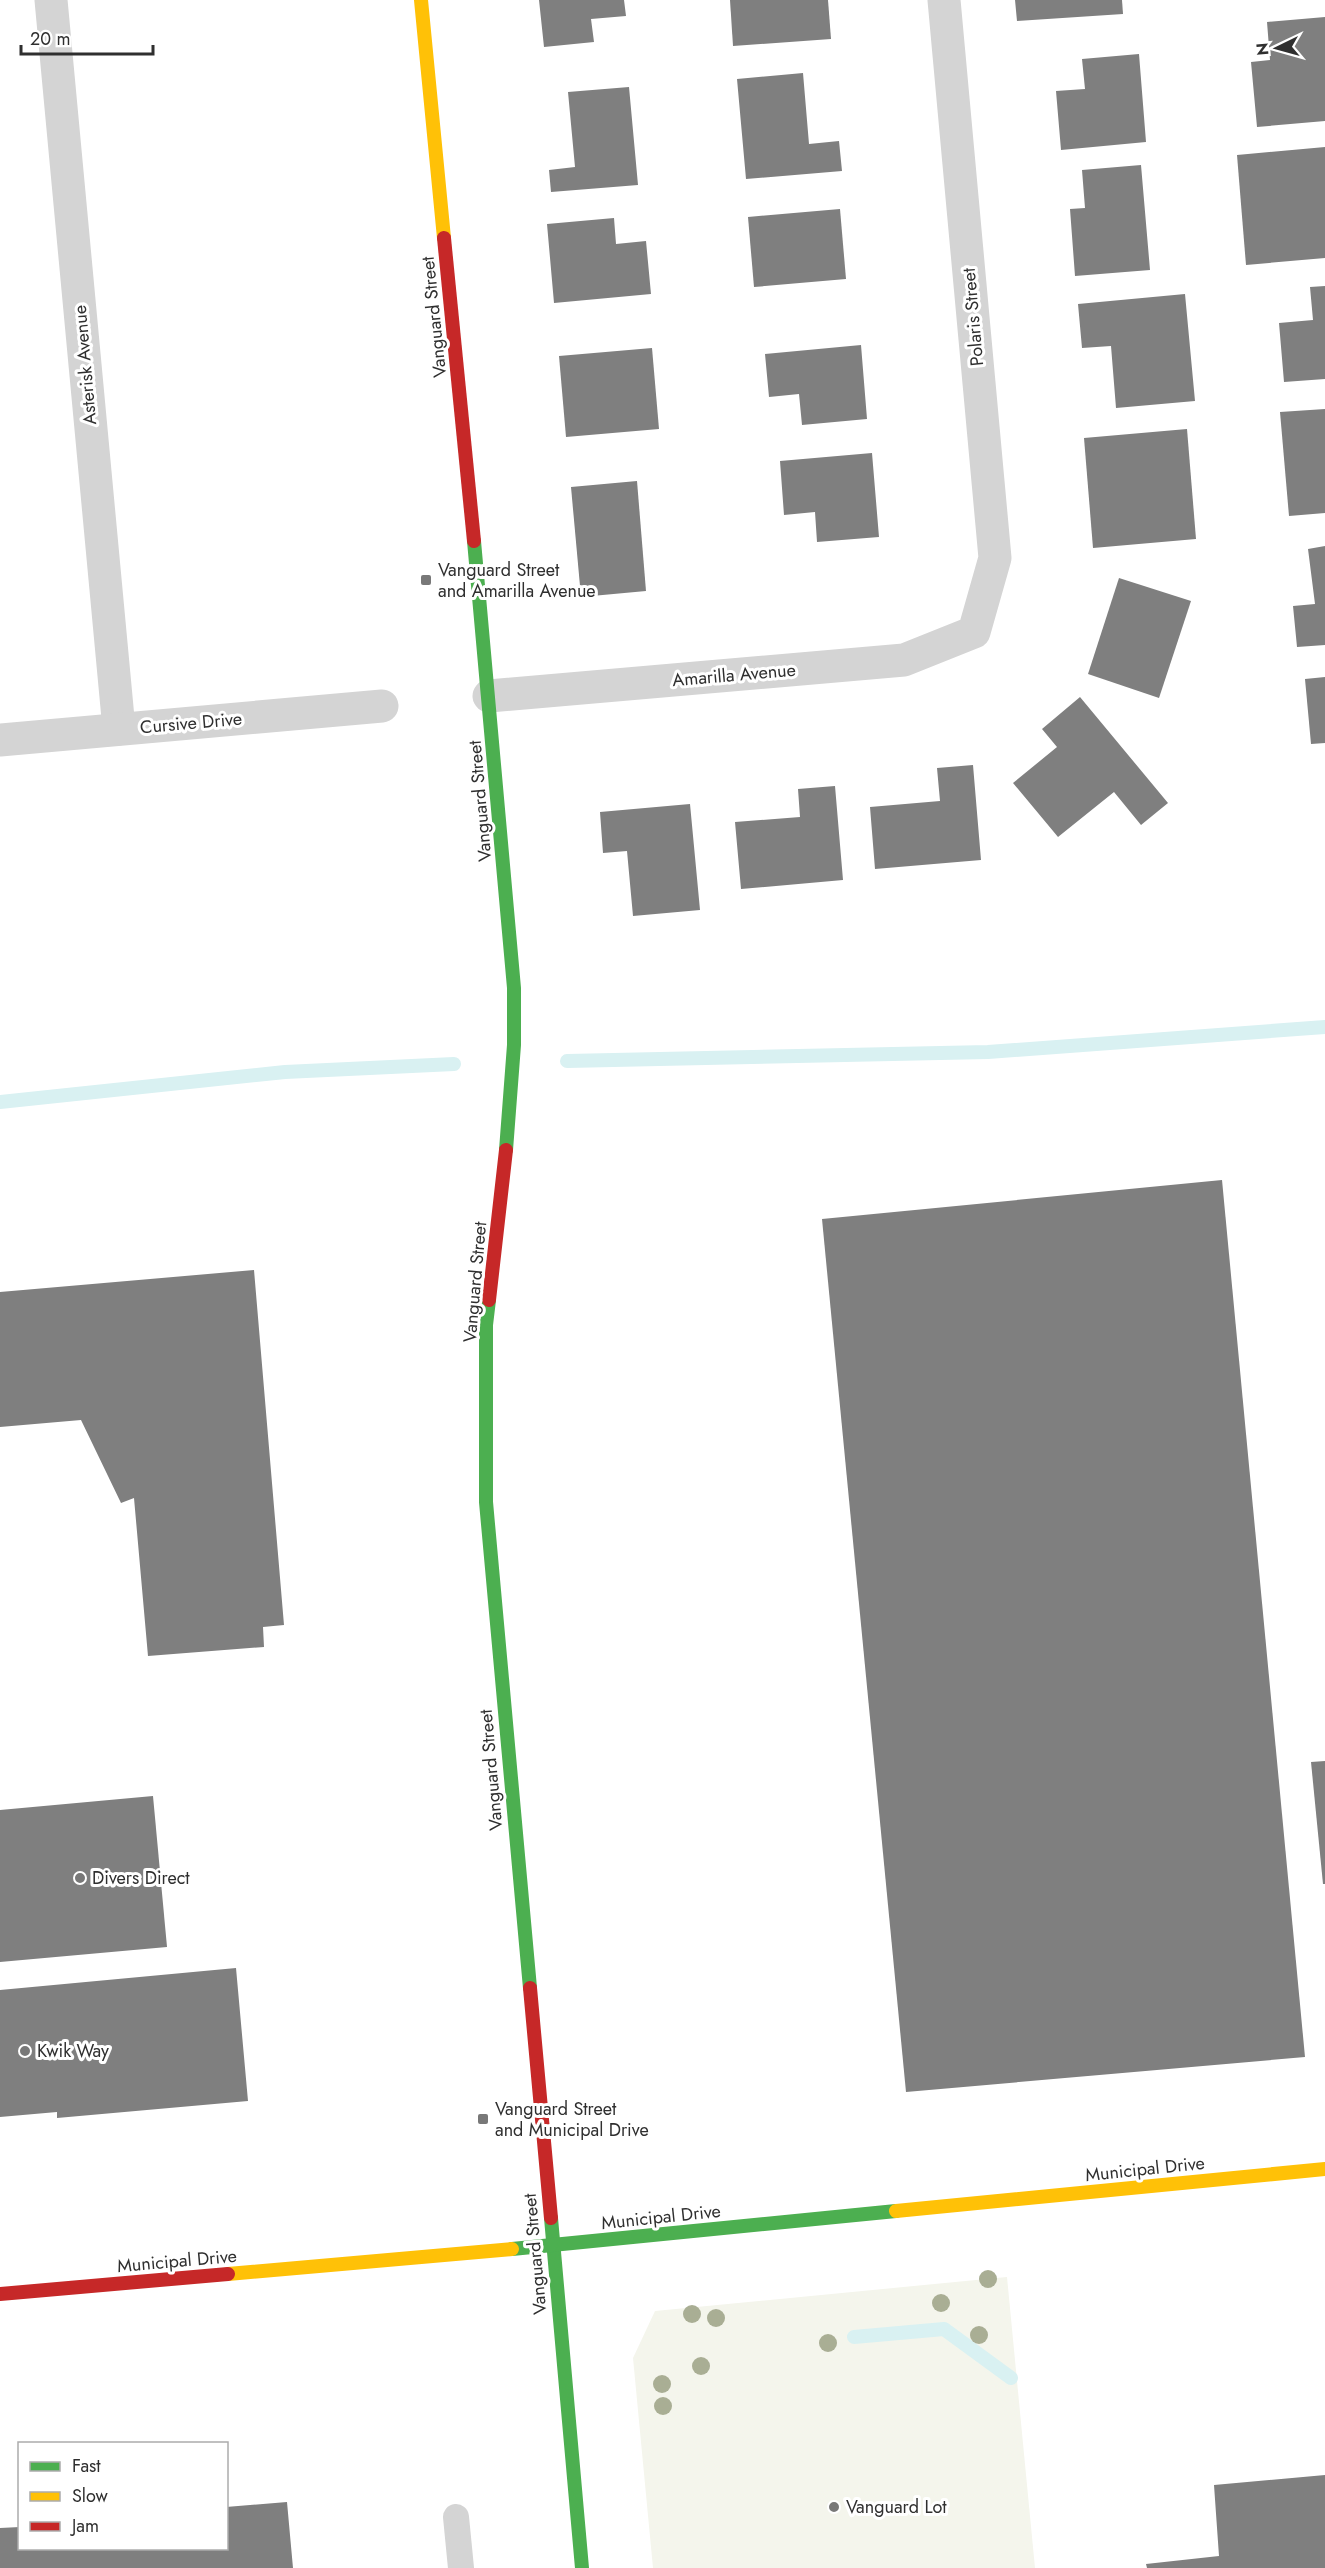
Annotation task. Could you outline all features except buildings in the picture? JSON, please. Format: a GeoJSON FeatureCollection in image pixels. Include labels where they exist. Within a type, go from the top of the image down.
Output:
{"type":"FeatureCollection","features":[{"type":"Feature","properties":{"kind":"street","name":"Asterisk Avenue"},"geometry":{"type":"LineString","coordinates":[[51,0],[119,729]]}},
{"type":"Feature","properties":{"kind":"street","name":"Vanguard Street"},"geometry":{"type":"LineString","coordinates":[[421,0],[489,696],[514,988],[514,1045],[508,1135],[486,1325],[486,1502],[582,2568]]}},
{"type":"Feature","properties":{"kind":"street","name":"Polaris Street"},"geometry":{"type":"LineString","coordinates":[[944,0],[995,558],[974,632]]}},
{"type":"Feature","properties":{"kind":"street","name":"Amarilla Avenue"},"geometry":{"type":"LineString","coordinates":[[489,696],[904,660],[974,632]]}},
{"type":"Feature","properties":{"kind":"street","name":"Cursive Drive"},"geometry":{"type":"LineString","coordinates":[[0,740],[382,706]]}},
{"type":"Feature","properties":{"kind":"street","name":"Municipal Drive"},"geometry":{"type":"LineString","coordinates":[[0,2295],[553,2246],[1325,2169]]}},
{"type":"Feature","properties":{"kind":"lane"},"geometry":{"type":"LineString","coordinates":[[456,2517],[461,2568]]}},
{"type":"Feature","properties":{"kind":"shaded area","name":"Vanguard Lot"},"geometry":{"type":"Polygon","coordinates":[[[1007,2277],[1035,2568],[653,2568],[633,2358],[655,2311],[1007,2277]]]}},
{"type":"Feature","properties":{"kind":"waterway"},"geometry":{"type":"LineString","coordinates":[[567,1061],[988,1052],[1325,1027]]}},
{"type":"Feature","properties":{"kind":"waterway"},"geometry":{"type":"LineString","coordinates":[[0,1102],[285,1072],[454,1064]]}},
{"type":"Feature","properties":{"kind":"waterway"},"geometry":{"type":"LineString","coordinates":[[854,2337],[944,2329],[1011,2378]]}},
{"type":"Feature","properties":{"kind":"traffic: fast"},"geometry":{"type":"LineString","coordinates":[[474,541],[514,988],[514,1045],[506,1150]]}},
{"type":"Feature","properties":{"kind":"traffic: fast"},"geometry":{"type":"LineString","coordinates":[[489,1300],[486,1325],[486,1502],[530,1988]]}},
{"type":"Feature","properties":{"kind":"traffic: fast"},"geometry":{"type":"LineString","coordinates":[[512,2249],[896,2211]]}},
{"type":"Feature","properties":{"kind":"traffic: fast"},"geometry":{"type":"LineString","coordinates":[[551,2218],[582,2568]]}},
{"type":"Feature","properties":{"kind":"traffic: slow"},"geometry":{"type":"LineString","coordinates":[[421,0],[444,238]]}},
{"type":"Feature","properties":{"kind":"traffic: slow"},"geometry":{"type":"LineString","coordinates":[[896,2211],[1325,2169]]}},
{"type":"Feature","properties":{"kind":"traffic: slow"},"geometry":{"type":"LineString","coordinates":[[228,2274],[512,2249]]}},
{"type":"Feature","properties":{"kind":"traffic: jam"},"geometry":{"type":"LineString","coordinates":[[444,238],[474,541]]}},
{"type":"Feature","properties":{"kind":"traffic: jam"},"geometry":{"type":"LineString","coordinates":[[489,1300],[506,1150]]}},
{"type":"Feature","properties":{"kind":"traffic: jam"},"geometry":{"type":"LineString","coordinates":[[530,1988],[551,2218]]}},
{"type":"Feature","properties":{"kind":"traffic: jam"},"geometry":{"type":"LineString","coordinates":[[0,2294],[228,2274]]}},
{"type":"Feature","properties":{"kind":"place","name":"Vanguard Street and Amarilla Avenue"},"geometry":{"type":"Point","coordinates":[426,580]}},
{"type":"Feature","properties":{"kind":"place","name":"Divers Direct"},"geometry":{"type":"Point","coordinates":[80,1878]}},
{"type":"Feature","properties":{"kind":"place","name":"Kwik Way"},"geometry":{"type":"Point","coordinates":[25,2051]}},
{"type":"Feature","properties":{"kind":"place","name":"Vanguard Street and Municipal Drive"},"geometry":{"type":"Point","coordinates":[483,2119]}},
{"type":"Feature","properties":{"kind":"place","name":"Vanguard Lot"},"geometry":{"type":"Point","coordinates":[834,2507]}}]}
